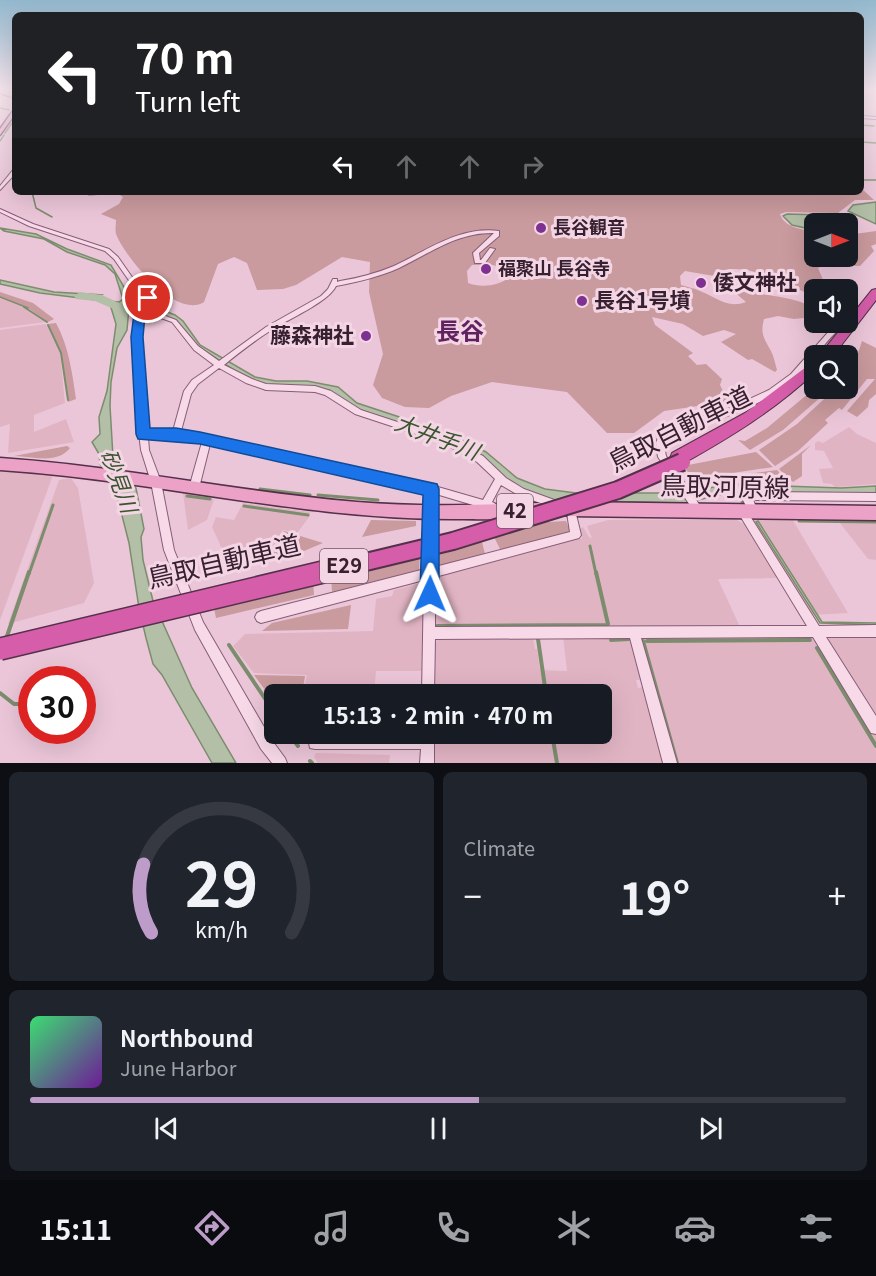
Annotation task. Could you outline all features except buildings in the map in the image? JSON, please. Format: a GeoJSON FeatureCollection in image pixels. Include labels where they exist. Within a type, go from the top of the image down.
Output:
{"type":"FeatureCollection","features":[{"type":"Feature","properties":{"kind":"highway"},"geometry":{"type":"LineString","coordinates":[[834,345],[876,292]]}},
{"type":"Feature","properties":{"kind":"highway"},"geometry":{"type":"LineString","coordinates":[[843,345],[876,303]]}},
{"type":"Feature","properties":{"kind":"highway","name":"鳥取自動車道"},"geometry":{"type":"LineString","coordinates":[[0,642],[451,535],[613,484],[680,460],[767,407],[804,375]]}},
{"type":"Feature","properties":{"kind":"highway","name":"鳥取自動車道"},"geometry":{"type":"LineString","coordinates":[[0,650],[453,541],[618,490],[751,425],[804,385]]}},
{"type":"Feature","properties":{"kind":"main road","name":"鳥取河原線"},"geometry":{"type":"LineString","coordinates":[[0,464],[88,472],[357,509],[431,512],[696,507],[747,511],[876,513]]}},
{"type":"Feature","properties":{"kind":"street"},"geometry":{"type":"LineString","coordinates":[[0,189],[12,175]]}},
{"type":"Feature","properties":{"kind":"street"},"geometry":{"type":"LineString","coordinates":[[0,210],[31,225],[107,250],[116,258],[139,291],[150,300],[138,321],[137,337],[143,434],[145,450],[156,482],[169,550],[199,626],[266,744],[280,763]]}},
{"type":"Feature","properties":{"kind":"street"},"geometry":{"type":"LineString","coordinates":[[176,434],[187,393],[195,382],[268,329],[323,297],[335,282],[384,272],[427,250],[476,233],[497,232],[497,235],[476,253],[477,262],[483,262],[492,249]]}},
{"type":"Feature","properties":{"kind":"street"},"geometry":{"type":"LineString","coordinates":[[146,308],[174,321],[196,348],[249,381],[267,386],[315,389],[328,393],[358,412],[446,441],[480,459],[500,478],[540,501],[571,509],[576,535],[261,617]]}},
{"type":"Feature","properties":{"kind":"street"},"geometry":{"type":"LineString","coordinates":[[696,507],[686,489],[662,457],[659,449],[660,439],[667,432],[680,426],[730,412],[765,395],[793,377],[831,333]]}},
{"type":"Feature","properties":{"kind":"street"},"geometry":{"type":"LineString","coordinates":[[143,434],[176,434],[207,440],[431,489],[506,511]]}},
{"type":"Feature","properties":{"kind":"street"},"geometry":{"type":"LineString","coordinates":[[194,488],[207,440]]}},
{"type":"Feature","properties":{"kind":"street"},"geometry":{"type":"LineString","coordinates":[[486,504],[500,478]]}},
{"type":"Feature","properties":{"kind":"street"},"geometry":{"type":"LineString","coordinates":[[428,684],[431,489]]}},
{"type":"Feature","properties":{"kind":"street"},"geometry":{"type":"LineString","coordinates":[[876,497],[746,496],[747,511],[876,728]]}},
{"type":"Feature","properties":{"kind":"street"},"geometry":{"type":"LineString","coordinates":[[429,633],[816,630],[876,632]]}},
{"type":"Feature","properties":{"kind":"street"},"geometry":{"type":"LineString","coordinates":[[634,632],[670,763]]}},
{"type":"Feature","properties":{"kind":"street"},"geometry":{"type":"LineString","coordinates":[[427,763],[428,744]]}},
{"type":"Feature","properties":{"kind":"shaded area"},"geometry":{"type":"Polygon","coordinates":[[[864,191],[874,200],[855,200],[838,213],[786,212],[780,214],[785,222],[804,230],[804,267],[820,267],[818,268],[823,279],[804,279],[804,292],[755,272],[731,269],[719,271],[720,277],[685,271],[680,276],[681,285],[733,304],[746,302],[732,290],[787,298],[804,304],[804,318],[778,316],[764,319],[763,332],[774,358],[777,370],[775,372],[752,359],[748,360],[721,342],[736,334],[724,330],[703,336],[683,324],[652,317],[655,325],[693,353],[688,356],[697,365],[706,364],[722,379],[720,385],[723,391],[731,392],[741,389],[748,392],[745,399],[664,411],[634,433],[607,433],[567,392],[492,382],[451,396],[429,408],[405,407],[382,398],[373,385],[383,354],[369,292],[370,262],[342,257],[296,285],[283,289],[257,290],[247,263],[234,257],[218,264],[204,302],[193,305],[180,302],[166,294],[140,270],[116,234],[116,220],[101,214],[119,204],[123,197],[120,195],[864,195],[864,191]],[[472,265],[467,271],[468,283],[478,285],[490,285],[510,277],[505,268],[493,265],[472,265]]]}},
{"type":"Feature","properties":{"kind":"shaded area"},"geometry":{"type":"Polygon","coordinates":[[[876,231],[876,244],[871,246],[874,251],[858,266],[858,234],[876,231]]]}},
{"type":"Feature","properties":{"kind":"shaded area"},"geometry":{"type":"Polygon","coordinates":[[[0,292],[33,303],[54,319],[48,322],[28,308],[0,297],[0,292]]]}},
{"type":"Feature","properties":{"kind":"shaded area"},"geometry":{"type":"Polygon","coordinates":[[[0,297],[25,308],[46,322],[0,328],[0,297]]]}},
{"type":"Feature","properties":{"kind":"shaded area"},"geometry":{"type":"Polygon","coordinates":[[[56,323],[67,350],[75,389],[76,399],[68,402],[61,352],[48,324],[56,323]]]}},
{"type":"Feature","properties":{"kind":"shaded area"},"geometry":{"type":"Polygon","coordinates":[[[46,324],[60,353],[65,403],[34,415],[34,432],[66,419],[74,442],[8,453],[10,424],[0,427],[0,330],[46,324]]]}},
{"type":"Feature","properties":{"kind":"shaded area"},"geometry":{"type":"Polygon","coordinates":[[[862,341],[876,348],[876,394],[869,400],[868,407],[857,417],[847,411],[875,379],[867,379],[858,390],[858,353],[862,341]]]}},
{"type":"Feature","properties":{"kind":"shaded area"},"geometry":{"type":"Polygon","coordinates":[[[804,397],[804,399],[819,399],[783,430],[750,450],[738,440],[745,441],[767,428],[804,397]]]}},
{"type":"Feature","properties":{"kind":"shaded area"},"geometry":{"type":"Polygon","coordinates":[[[824,399],[851,399],[842,410],[839,408],[825,420],[828,423],[798,451],[775,466],[759,450],[797,424],[824,399]]]}},
{"type":"Feature","properties":{"kind":"shaded area"},"geometry":{"type":"Polygon","coordinates":[[[849,427],[857,434],[876,443],[876,484],[835,487],[832,484],[823,483],[819,469],[833,468],[824,451],[815,450],[815,443],[818,441],[823,443],[849,427]]]}},
{"type":"Feature","properties":{"kind":"shaded area"},"geometry":{"type":"Polygon","coordinates":[[[811,445],[802,454],[802,476],[793,482],[779,469],[811,445]]]}},
{"type":"Feature","properties":{"kind":"shaded area"},"geometry":{"type":"Polygon","coordinates":[[[67,446],[70,448],[65,453],[52,458],[14,456],[67,446]]]}},
{"type":"Feature","properties":{"kind":"shaded area"},"geometry":{"type":"Polygon","coordinates":[[[756,452],[773,467],[699,478],[683,466],[756,452]]]}},
{"type":"Feature","properties":{"kind":"shaded area"},"geometry":{"type":"Polygon","coordinates":[[[0,470],[53,475],[0,620],[0,470]]]}},
{"type":"Feature","properties":{"kind":"shaded area"},"geometry":{"type":"Polygon","coordinates":[[[777,470],[789,482],[713,479],[777,470]]]}},
{"type":"Feature","properties":{"kind":"shaded area"},"geometry":{"type":"Polygon","coordinates":[[[71,478],[78,488],[94,583],[84,603],[8,624],[59,480],[71,478]]]}},
{"type":"Feature","properties":{"kind":"shaded area"},"geometry":{"type":"Polygon","coordinates":[[[183,493],[214,499],[207,520],[188,530],[183,493]]]}},
{"type":"Feature","properties":{"kind":"shaded area"},"geometry":{"type":"Polygon","coordinates":[[[243,503],[310,512],[310,516],[297,533],[283,530],[266,559],[237,564],[222,549],[212,527],[216,517],[234,520],[243,503]]]}},
{"type":"Feature","properties":{"kind":"shaded area"},"geometry":{"type":"Polygon","coordinates":[[[751,517],[791,517],[848,613],[811,615],[751,517]]]}},
{"type":"Feature","properties":{"kind":"shaded area"},"geometry":{"type":"Polygon","coordinates":[[[836,518],[876,518],[876,560],[868,559],[836,518]]]}},
{"type":"Feature","properties":{"kind":"shaded area"},"geometry":{"type":"Polygon","coordinates":[[[735,519],[744,524],[778,578],[718,579],[740,627],[433,629],[434,579],[439,576],[582,539],[580,529],[583,527],[592,538],[587,526],[608,520],[735,519]]]}},
{"type":"Feature","properties":{"kind":"shaded area"},"geometry":{"type":"Polygon","coordinates":[[[371,520],[416,521],[416,526],[362,537],[371,520]]]}},
{"type":"Feature","properties":{"kind":"shaded area"},"geometry":{"type":"Polygon","coordinates":[[[566,521],[570,531],[501,551],[493,535],[532,523],[566,521]]]}},
{"type":"Feature","properties":{"kind":"shaded area"},"geometry":{"type":"Polygon","coordinates":[[[284,531],[323,543],[304,551],[268,558],[284,531]]]}},
{"type":"Feature","properties":{"kind":"shaded area"},"geometry":{"type":"Polygon","coordinates":[[[481,538],[485,554],[437,567],[435,564],[435,550],[481,538]]]}},
{"type":"Feature","properties":{"kind":"shaded area"},"geometry":{"type":"Polygon","coordinates":[[[420,554],[419,570],[332,592],[331,575],[420,554]]]}},
{"type":"Feature","properties":{"kind":"shaded area"},"geometry":{"type":"Polygon","coordinates":[[[313,580],[314,595],[216,618],[213,603],[313,580]]]}},
{"type":"Feature","properties":{"kind":"shaded area"},"geometry":{"type":"Polygon","coordinates":[[[417,584],[425,589],[423,671],[376,671],[375,684],[305,684],[307,675],[254,673],[233,646],[245,634],[373,631],[376,599],[392,596],[394,590],[417,584]]]}},
{"type":"Feature","properties":{"kind":"shaded area"},"geometry":{"type":"Polygon","coordinates":[[[351,605],[348,629],[262,631],[272,623],[351,605]]]}},
{"type":"Feature","properties":{"kind":"shaded area"},"geometry":{"type":"Polygon","coordinates":[[[809,636],[822,645],[876,734],[876,763],[673,763],[639,638],[809,636]]]}},
{"type":"Feature","properties":{"kind":"shaded area"},"geometry":{"type":"Polygon","coordinates":[[[533,637],[540,670],[567,671],[563,637],[630,637],[642,680],[636,680],[638,688],[644,687],[664,763],[432,763],[432,744],[612,744],[612,684],[432,684],[432,647],[438,639],[533,637]]]}},
{"type":"Feature","properties":{"kind":"shaded area"},"geometry":{"type":"Polygon","coordinates":[[[830,637],[876,637],[876,721],[827,642],[830,637]]]}},
{"type":"Feature","properties":{"kind":"shaded area"},"geometry":{"type":"Polygon","coordinates":[[[254,675],[305,676],[304,684],[264,684],[264,688],[254,675]]]}},
{"type":"Feature","properties":{"kind":"shaded area"},"geometry":{"type":"Polygon","coordinates":[[[316,753],[390,755],[389,763],[318,763],[314,757],[316,753]]]}},
{"type":"Feature","properties":{"kind":"water"},"geometry":{"type":"Polygon","coordinates":[[[876,202],[876,224],[858,216],[858,213],[848,211],[853,205],[876,202]]]}},
{"type":"Feature","properties":{"kind":"water"},"geometry":{"type":"Polygon","coordinates":[[[804,214],[804,228],[792,225],[783,216],[804,214]]]}},
{"type":"Feature","properties":{"kind":"water","name":"砂見川"},"geometry":{"type":"Polygon","coordinates":[[[0,228],[36,234],[67,249],[111,265],[130,297],[127,330],[117,348],[111,382],[113,457],[117,467],[136,488],[144,529],[141,537],[143,560],[153,601],[192,688],[236,763],[212,763],[162,675],[153,664],[139,608],[129,543],[114,484],[100,464],[99,454],[92,442],[100,434],[99,417],[107,391],[116,324],[109,301],[119,302],[123,299],[115,274],[105,265],[67,252],[44,239],[4,231],[0,228]]]}},
{"type":"Feature","properties":{"kind":"water"},"geometry":{"type":"Polygon","coordinates":[[[0,280],[54,292],[102,295],[96,300],[40,293],[0,284],[0,280]]]}},
{"type":"Feature","properties":{"kind":"water"},"geometry":{"type":"Polygon","coordinates":[[[152,306],[175,315],[183,321],[200,345],[255,377],[276,381],[307,381],[338,387],[357,403],[448,433],[486,452],[517,478],[545,489],[576,493],[688,493],[726,484],[841,488],[876,486],[876,495],[834,496],[732,492],[685,503],[544,500],[507,481],[444,438],[353,408],[329,390],[263,385],[243,376],[192,342],[176,320],[147,310],[152,306]]]}},
{"type":"Feature","properties":{"kind":"water"},"geometry":{"type":"Polygon","coordinates":[[[758,521],[822,622],[876,623],[876,625],[820,623],[756,522],[758,521]]]}},
{"type":"Feature","properties":{"kind":"waterway"},"geometry":{"type":"LineString","coordinates":[[0,128],[2,125]]}},
{"type":"Feature","properties":{"kind":"waterway"},"geometry":{"type":"LineString","coordinates":[[5,133],[11,125]]}},
{"type":"Feature","properties":{"kind":"waterway"},"geometry":{"type":"LineString","coordinates":[[864,125],[874,126]]}},
{"type":"Feature","properties":{"kind":"waterway"},"geometry":{"type":"LineString","coordinates":[[0,141],[4,135]]}},
{"type":"Feature","properties":{"kind":"waterway"},"geometry":{"type":"LineString","coordinates":[[864,142],[876,143]]}},
{"type":"Feature","properties":{"kind":"waterway"},"geometry":{"type":"LineString","coordinates":[[864,180],[876,180]]}},
{"type":"Feature","properties":{"kind":"waterway"},"geometry":{"type":"LineString","coordinates":[[33,195],[36,208],[52,217]]}},
{"type":"Feature","properties":{"kind":"waterway","name":"大井手川"},"geometry":{"type":"LineString","coordinates":[[80,296],[98,298],[123,309]]}},
{"type":"Feature","properties":{"kind":"waterway"},"geometry":{"type":"LineString","coordinates":[[0,297],[28,308]]}},
{"type":"Feature","properties":{"kind":"waterway","name":"大井手川"},"geometry":{"type":"LineString","coordinates":[[124,305],[159,311]]}},
{"type":"Feature","properties":{"kind":"waterway"},"geometry":{"type":"LineString","coordinates":[[24,307],[47,322]]}},
{"type":"Feature","properties":{"kind":"waterway"},"geometry":{"type":"LineString","coordinates":[[48,325],[61,353],[68,400]]}},
{"type":"Feature","properties":{"kind":"waterway"},"geometry":{"type":"LineString","coordinates":[[260,489],[310,495]]}},
{"type":"Feature","properties":{"kind":"waterway"},"geometry":{"type":"LineString","coordinates":[[318,495],[378,500]]}},
{"type":"Feature","properties":{"kind":"waterway"},"geometry":{"type":"LineString","coordinates":[[187,496],[210,499]]}},
{"type":"Feature","properties":{"kind":"waterway"},"geometry":{"type":"LineString","coordinates":[[740,498],[744,505]]}},
{"type":"Feature","properties":{"kind":"waterway"},"geometry":{"type":"LineString","coordinates":[[29,574],[53,505]]}},
{"type":"Feature","properties":{"kind":"waterway"},"geometry":{"type":"LineString","coordinates":[[244,506],[308,515]]}},
{"type":"Feature","properties":{"kind":"waterway"},"geometry":{"type":"LineString","coordinates":[[799,521],[876,522]]}},
{"type":"Feature","properties":{"kind":"waterway"},"geometry":{"type":"LineString","coordinates":[[590,546],[596,574]]}},
{"type":"Feature","properties":{"kind":"waterway"},"geometry":{"type":"LineString","coordinates":[[6,639],[29,572]]}},
{"type":"Feature","properties":{"kind":"waterway"},"geometry":{"type":"LineString","coordinates":[[596,572],[608,624]]}},
{"type":"Feature","properties":{"kind":"waterway"},"geometry":{"type":"LineString","coordinates":[[437,626],[606,625]]}},
{"type":"Feature","properties":{"kind":"waterway"},"geometry":{"type":"LineString","coordinates":[[538,639],[545,684]]}},
{"type":"Feature","properties":{"kind":"waterway"},"geometry":{"type":"LineString","coordinates":[[611,640],[629,639]]}},
{"type":"Feature","properties":{"kind":"waterway"},"geometry":{"type":"LineString","coordinates":[[647,641],[810,640]]}},
{"type":"Feature","properties":{"kind":"waterway"},"geometry":{"type":"LineString","coordinates":[[643,641],[677,763]]}},
{"type":"Feature","properties":{"kind":"waterway"},"geometry":{"type":"LineString","coordinates":[[229,645],[264,697]]}},
{"type":"Feature","properties":{"kind":"waterway"},"geometry":{"type":"LineString","coordinates":[[817,648],[876,746]]}},
{"type":"Feature","properties":{"kind":"waterway"},"geometry":{"type":"LineString","coordinates":[[0,693],[14,704],[18,704]]}},
{"type":"Feature","properties":{"kind":"waterway"},"geometry":{"type":"LineString","coordinates":[[554,744],[557,763]]}},
{"type":"Feature","properties":{"kind":"place","name":"長谷観音"},"geometry":{"type":"Point","coordinates":[541,228]}},
{"type":"Feature","properties":{"kind":"place","name":"福聚山 長谷寺"},"geometry":{"type":"Point","coordinates":[486,269]}},
{"type":"Feature","properties":{"kind":"place","name":"倭文神社"},"geometry":{"type":"Point","coordinates":[701,283]}},
{"type":"Feature","properties":{"kind":"place","name":"長谷1号墳"},"geometry":{"type":"Point","coordinates":[582,301]}},
{"type":"Feature","properties":{"kind":"place","name":"藤森神社"},"geometry":{"type":"Point","coordinates":[366,336]}},
{"type":"Feature","properties":{"kind":"district","name":"長谷"},"geometry":{"type":"Point","coordinates":[460,332]}},
{"type":"Feature","properties":{"kind":"route"},"geometry":{"type":"LineString","coordinates":[[148,298],[151,302],[141,311],[137,337],[143,434],[176,434],[200,438],[431,489],[430,594]]}}]}
